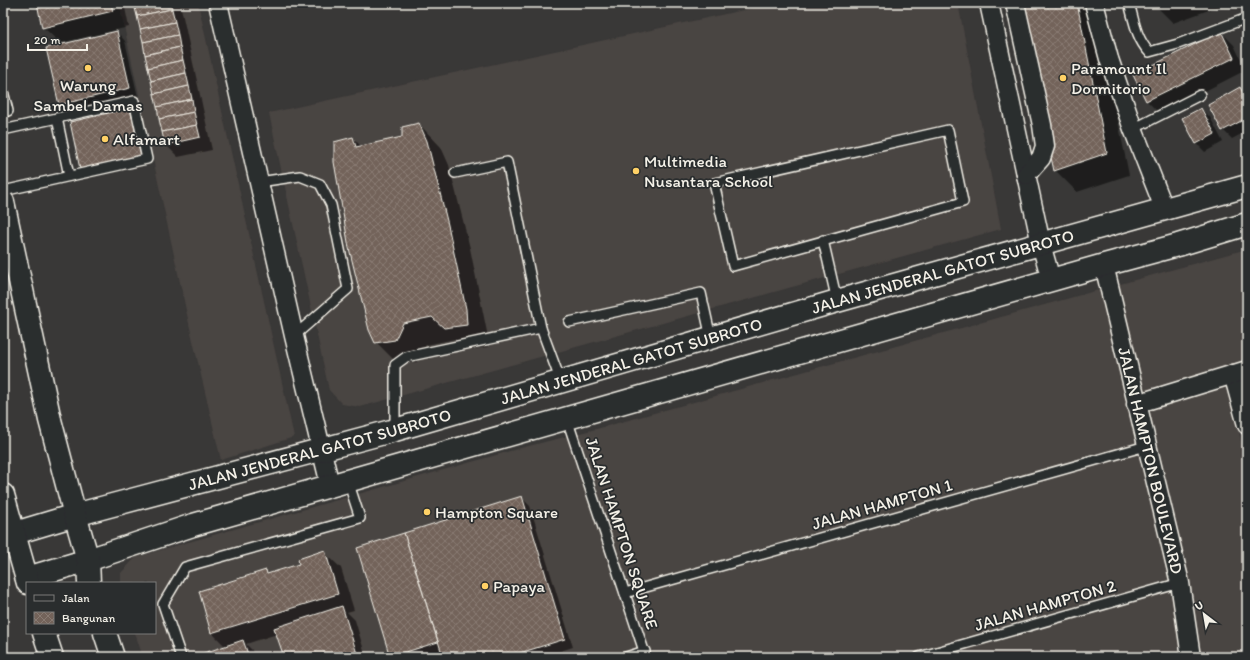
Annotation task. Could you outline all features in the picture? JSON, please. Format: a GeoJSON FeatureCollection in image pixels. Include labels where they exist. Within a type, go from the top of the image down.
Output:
{"type":"FeatureCollection","features":[{"type":"Feature","properties":{"kind":"street"},"geometry":{"type":"LineString","coordinates":[[218,3],[321,450],[339,482]]}},
{"type":"Feature","properties":{"kind":"street"},"geometry":{"type":"LineString","coordinates":[[989,3],[1026,175],[1051,280]]}},
{"type":"Feature","properties":{"kind":"street"},"geometry":{"type":"LineString","coordinates":[[1015,3],[1042,125],[1045,146],[1041,158],[1026,175]]}},
{"type":"Feature","properties":{"kind":"street"},"geometry":{"type":"LineString","coordinates":[[1094,3],[1109,59],[1133,129],[1164,208]]}},
{"type":"Feature","properties":{"kind":"street","name":"JALAN JENDERAL GATOT SUBROTO"},"geometry":{"type":"LineString","coordinates":[[15,534],[75,515],[395,430],[837,301],[1042,244],[1164,208],[1247,186]]}},
{"type":"Feature","properties":{"kind":"street"},"geometry":{"type":"LineString","coordinates":[[3,202],[50,420],[88,560],[90,582]]}},
{"type":"Feature","properties":{"kind":"street","name":"JALAN JENDERAL GATOT SUBROTO"},"geometry":{"type":"LineString","coordinates":[[28,580],[193,525],[339,482],[1104,264],[1178,245],[1247,224]]}},
{"type":"Feature","properties":{"kind":"street","name":"JALAN HAMPTON BOULEVARD"},"geometry":{"type":"LineString","coordinates":[[1104,264],[1146,446],[1180,583],[1191,657]]}},
{"type":"Feature","properties":{"kind":"street"},"geometry":{"type":"LineString","coordinates":[[1136,404],[1240,372],[1247,425]]}},
{"type":"Feature","properties":{"kind":"street"},"geometry":{"type":"LineString","coordinates":[[3,495],[28,580]]}},
{"type":"Feature","properties":{"kind":"street"},"geometry":{"type":"LineString","coordinates":[[44,634],[52,657]]}},
{"type":"Feature","properties":{"kind":"street"},"geometry":{"type":"LineString","coordinates":[[105,634],[113,657]]}},
{"type":"Feature","properties":{"kind":"lane"},"geometry":{"type":"LineString","coordinates":[[1129,3],[1137,31],[1143,46],[1148,52],[1178,44],[1247,18]]}},
{"type":"Feature","properties":{"kind":"lane"},"geometry":{"type":"LineString","coordinates":[[3,91],[8,111],[3,112]]}},
{"type":"Feature","properties":{"kind":"lane"},"geometry":{"type":"LineString","coordinates":[[1133,129],[1200,95]]}},
{"type":"Feature","properties":{"kind":"lane"},"geometry":{"type":"LineString","coordinates":[[3,130],[134,101],[147,159],[3,191]]}},
{"type":"Feature","properties":{"kind":"lane"},"geometry":{"type":"LineString","coordinates":[[57,118],[69,176]]}},
{"type":"Feature","properties":{"kind":"lane"},"geometry":{"type":"LineString","coordinates":[[948,130],[963,202],[823,240],[733,266],[714,182],[948,130]]}},
{"type":"Feature","properties":{"kind":"lane"},"geometry":{"type":"LineString","coordinates":[[455,172],[507,162],[541,328],[561,382]]}},
{"type":"Feature","properties":{"kind":"lane"},"geometry":{"type":"LineString","coordinates":[[259,182],[300,176],[320,184],[331,205],[348,289],[294,336]]}},
{"type":"Feature","properties":{"kind":"lane"},"geometry":{"type":"LineString","coordinates":[[823,240],[837,301]]}},
{"type":"Feature","properties":{"kind":"lane"},"geometry":{"type":"LineString","coordinates":[[569,322],[701,292],[711,338]]}},
{"type":"Feature","properties":{"kind":"lane"},"geometry":{"type":"LineString","coordinates":[[395,430],[396,365],[406,357],[541,328]]}},
{"type":"Feature","properties":{"kind":"lane","name":"JALAN HAMPTON SQUARE"},"geometry":{"type":"LineString","coordinates":[[567,418],[645,654]]}},
{"type":"Feature","properties":{"kind":"lane","name":"JALAN HAMPTON 1"},"geometry":{"type":"LineString","coordinates":[[625,593],[1146,446]]}},
{"type":"Feature","properties":{"kind":"lane"},"geometry":{"type":"LineString","coordinates":[[180,657],[163,604],[185,567],[360,518],[339,482]]}},
{"type":"Feature","properties":{"kind":"lane","name":"JALAN HAMPTON 2"},"geometry":{"type":"LineString","coordinates":[[919,657],[1180,583]]}},
{"type":"Feature","properties":{"kind":"lane"},"geometry":{"type":"LineString","coordinates":[[626,657],[645,654]]}},
{"type":"Feature","properties":{"kind":"shaded area"},"geometry":{"type":"Polygon","coordinates":[[[119,3],[198,3],[294,437],[221,460],[190,328],[119,3]]]}},
{"type":"Feature","properties":{"kind":"shaded area","name":"Multimedia Nusantara School"},"geometry":{"type":"Polygon","coordinates":[[[776,3],[958,3],[1001,229],[360,407],[342,404],[329,390],[269,113],[776,3]]]}},
{"type":"Feature","properties":{"kind":"shaded area"},"geometry":{"type":"Polygon","coordinates":[[[1247,249],[1247,404],[1233,405],[1247,468],[1247,657],[143,657],[135,634],[156,634],[156,582],[121,582],[121,573],[136,557],[521,448],[600,428],[1247,249]]]}},
{"type":"Feature","properties":{"kind":"building"},"geometry":{"type":"Polygon","coordinates":[[[37,3],[111,3],[113,11],[42,28],[37,3]]]}},
{"type":"Feature","properties":{"kind":"building"},"geometry":{"type":"Polygon","coordinates":[[[171,3],[172,9],[137,16],[134,4],[171,3]]]}},
{"type":"Feature","properties":{"kind":"building","name":"Paramount Il Dormitorio"},"geometry":{"type":"Polygon","coordinates":[[[1018,3],[1077,3],[1107,153],[1054,171],[1018,3]]]}},
{"type":"Feature","properties":{"kind":"building"},"geometry":{"type":"Polygon","coordinates":[[[172,9],[175,22],[140,29],[137,16],[172,9]]]}},
{"type":"Feature","properties":{"kind":"building"},"geometry":{"type":"Polygon","coordinates":[[[175,22],[178,35],[143,42],[140,29],[175,22]]]}},
{"type":"Feature","properties":{"kind":"building","name":"Warung Sambel Damas"},"geometry":{"type":"Polygon","coordinates":[[[117,31],[130,88],[59,105],[46,48],[117,31]]]}},
{"type":"Feature","properties":{"kind":"building"},"geometry":{"type":"Polygon","coordinates":[[[1221,31],[1234,58],[1146,101],[1133,75],[1221,31]]]}},
{"type":"Feature","properties":{"kind":"building"},"geometry":{"type":"Polygon","coordinates":[[[178,35],[180,47],[145,55],[143,42],[178,35]]]}},
{"type":"Feature","properties":{"kind":"building"},"geometry":{"type":"Polygon","coordinates":[[[180,47],[183,60],[148,68],[145,55],[180,47]]]}},
{"type":"Feature","properties":{"kind":"building"},"geometry":{"type":"Polygon","coordinates":[[[183,60],[186,73],[151,81],[148,68],[183,60]]]}},
{"type":"Feature","properties":{"kind":"building"},"geometry":{"type":"Polygon","coordinates":[[[186,73],[189,86],[154,94],[151,81],[186,73]]]}},
{"type":"Feature","properties":{"kind":"building"},"geometry":{"type":"Polygon","coordinates":[[[189,86],[192,99],[157,107],[154,94],[189,86]]]}},
{"type":"Feature","properties":{"kind":"building"},"geometry":{"type":"Polygon","coordinates":[[[1240,87],[1247,101],[1247,118],[1222,131],[1208,105],[1240,87]]]}},
{"type":"Feature","properties":{"kind":"building"},"geometry":{"type":"Polygon","coordinates":[[[192,99],[194,112],[159,119],[157,107],[192,99]]]}},
{"type":"Feature","properties":{"kind":"building","name":"Alfamart"},"geometry":{"type":"Polygon","coordinates":[[[130,108],[141,156],[80,169],[70,122],[130,108]]]}},
{"type":"Feature","properties":{"kind":"building"},"geometry":{"type":"Polygon","coordinates":[[[1201,108],[1215,134],[1196,144],[1182,118],[1201,108]]]}},
{"type":"Feature","properties":{"kind":"building"},"geometry":{"type":"Polygon","coordinates":[[[194,112],[197,125],[162,132],[159,119],[194,112]]]}},
{"type":"Feature","properties":{"kind":"building"},"geometry":{"type":"Polygon","coordinates":[[[419,123],[427,141],[448,225],[466,309],[467,325],[444,328],[432,317],[403,323],[395,340],[375,343],[369,330],[349,248],[334,162],[334,142],[353,137],[356,147],[402,137],[402,127],[419,123]]]}},
{"type":"Feature","properties":{"kind":"building"},"geometry":{"type":"Polygon","coordinates":[[[197,125],[200,137],[165,145],[162,132],[197,125]]]}},
{"type":"Feature","properties":{"kind":"building","name":"Papaya"},"geometry":{"type":"Polygon","coordinates":[[[522,496],[565,639],[507,657],[443,657],[404,533],[522,496]]]}},
{"type":"Feature","properties":{"kind":"building"},"geometry":{"type":"Polygon","coordinates":[[[404,533],[438,642],[390,657],[357,548],[404,533]]]}},
{"type":"Feature","properties":{"kind":"building"},"geometry":{"type":"Polygon","coordinates":[[[325,550],[338,594],[211,633],[199,591],[266,570],[267,574],[299,564],[298,559],[325,550]]]}},
{"type":"Feature","properties":{"kind":"building"},"geometry":{"type":"Polygon","coordinates":[[[342,606],[358,657],[284,657],[274,628],[342,606]]]}},
{"type":"Feature","properties":{"kind":"building"},"geometry":{"type":"Polygon","coordinates":[[[243,640],[249,657],[205,657],[204,653],[243,640]]]}},
{"type":"Feature","properties":{"kind":"place","name":"Warung Sambel Damas"},"geometry":{"type":"Point","coordinates":[88,68]}},
{"type":"Feature","properties":{"kind":"place","name":"Paramount Il Dormitorio"},"geometry":{"type":"Point","coordinates":[1063,78]}},
{"type":"Feature","properties":{"kind":"place","name":"Alfamart"},"geometry":{"type":"Point","coordinates":[105,139]}},
{"type":"Feature","properties":{"kind":"place","name":"Multimedia Nusantara School"},"geometry":{"type":"Point","coordinates":[636,171]}},
{"type":"Feature","properties":{"kind":"place","name":"Hampton Square"},"geometry":{"type":"Point","coordinates":[427,512]}},
{"type":"Feature","properties":{"kind":"place","name":"Papaya"},"geometry":{"type":"Point","coordinates":[485,586]}}]}
